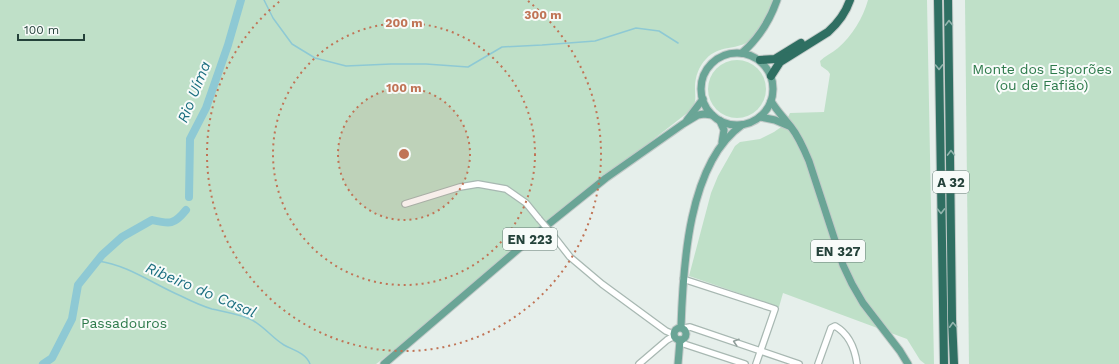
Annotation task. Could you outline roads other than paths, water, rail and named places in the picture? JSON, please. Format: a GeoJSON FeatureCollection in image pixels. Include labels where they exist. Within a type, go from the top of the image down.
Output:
{"type":"FeatureCollection","features":[{"type":"Feature","properties":{"kind":"highway"},"geometry":{"type":"LineString","coordinates":[[757,59],[774,59],[825,28],[836,15],[844,0]]}},
{"type":"Feature","properties":{"kind":"highway"},"geometry":{"type":"LineString","coordinates":[[771,76],[780,62],[835,26],[850,0]]}},
{"type":"Feature","properties":{"kind":"highway","name":"A 32"},"geometry":{"type":"LineString","coordinates":[[938,0],[944,364]]}},
{"type":"Feature","properties":{"kind":"highway","name":"A 32"},"geometry":{"type":"LineString","coordinates":[[948,0],[952,319],[954,364]]}},
{"type":"Feature","properties":{"kind":"main road"},"geometry":{"type":"LineString","coordinates":[[742,53],[755,40],[768,21],[777,0]]}},
{"type":"Feature","properties":{"kind":"main road"},"geometry":{"type":"LineString","coordinates":[[755,40],[754,48],[757,59]]}},
{"type":"Feature","properties":{"kind":"main road"},"geometry":{"type":"LineString","coordinates":[[677,338],[685,337],[686,334],[682,328],[683,278],[698,192],[722,144],[731,132],[760,117],[765,112],[771,101],[774,89],[768,70],[757,59],[742,53],[729,54],[717,59],[708,68],[702,79],[702,98],[708,110],[720,121],[742,125]]}},
{"type":"Feature","properties":{"kind":"main road","name":"EN 223"},"geometry":{"type":"LineString","coordinates":[[683,124],[694,111],[702,98]]}},
{"type":"Feature","properties":{"kind":"main road","name":"EN 327"},"geometry":{"type":"LineString","coordinates":[[771,101],[791,127],[803,146],[843,265],[852,284],[863,303],[900,351],[908,364]]}},
{"type":"Feature","properties":{"kind":"main road","name":"EN 223"},"geometry":{"type":"LineString","coordinates":[[384,364],[530,239],[606,178],[698,115],[712,115]]}},
{"type":"Feature","properties":{"kind":"main road"},"geometry":{"type":"LineString","coordinates":[[760,117],[775,120],[791,127]]}},
{"type":"Feature","properties":{"kind":"main road"},"geometry":{"type":"LineString","coordinates":[[720,121],[724,130],[722,144]]}},
{"type":"Feature","properties":{"kind":"main road"},"geometry":{"type":"LineString","coordinates":[[678,364],[677,338],[675,329],[682,328]]}},
{"type":"Feature","properties":{"kind":"street"},"geometry":{"type":"LineString","coordinates":[[405,204],[460,187],[478,184],[506,189],[526,203],[570,257],[602,284],[666,331],[684,344],[745,364]]}},
{"type":"Feature","properties":{"kind":"street"},"geometry":{"type":"LineString","coordinates":[[683,278],[775,309],[756,364]]}},
{"type":"Feature","properties":{"kind":"street"},"geometry":{"type":"LineString","coordinates":[[818,364],[833,326],[837,326],[848,338],[856,354],[858,364]]}},
{"type":"Feature","properties":{"kind":"street"},"geometry":{"type":"LineString","coordinates":[[682,328],[690,327],[799,364]]}},
{"type":"Feature","properties":{"kind":"street"},"geometry":{"type":"LineString","coordinates":[[639,364],[667,340],[677,338]]}},
{"type":"Feature","properties":{"kind":"waterway","name":"Rio Uíma"},"geometry":{"type":"LineString","coordinates":[[189,197],[190,139],[206,108],[228,45],[241,0]]}},
{"type":"Feature","properties":{"kind":"waterway"},"geometry":{"type":"LineString","coordinates":[[264,0],[273,18],[292,44],[315,58],[346,66],[426,64],[468,67],[502,47],[595,41],[636,28],[659,31],[678,43]]}},
{"type":"Feature","properties":{"kind":"waterway","name":"Rio Uíma"},"geometry":{"type":"LineString","coordinates":[[43,364],[52,358],[72,319],[78,285],[102,255],[122,237],[152,220],[168,223],[175,221],[186,210]]}},
{"type":"Feature","properties":{"kind":"waterway","name":"Ribeiro do Casal"},"geometry":{"type":"LineString","coordinates":[[98,261],[120,266],[193,302],[212,309],[236,314],[250,319],[284,345],[302,354],[306,357],[310,364]]}},
{"type":"Feature","properties":{"kind":"park label","name":"Monte dos Esporões (ou de Fafião)"},"geometry":{"type":"Point","coordinates":[1042,78]}},
{"type":"Feature","properties":{"kind":"park label","name":"Passadouros"},"geometry":{"type":"Point","coordinates":[124,323]}}]}
